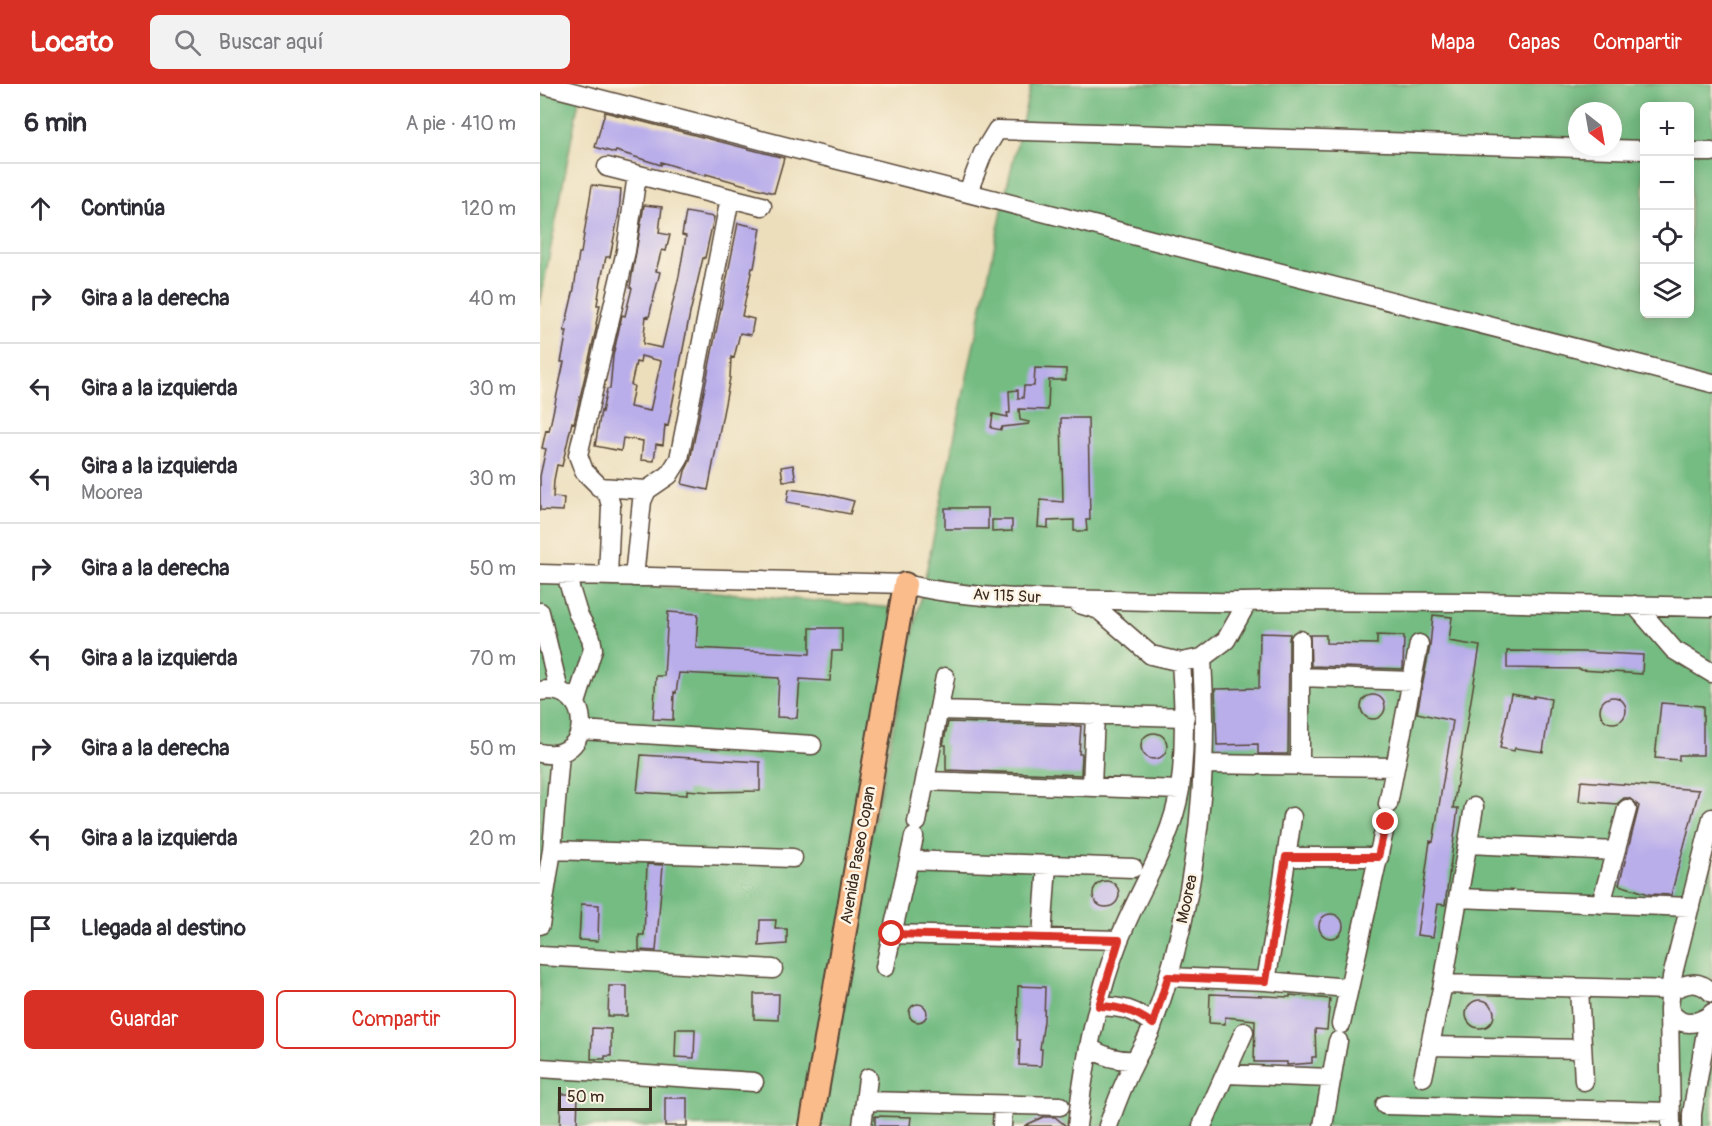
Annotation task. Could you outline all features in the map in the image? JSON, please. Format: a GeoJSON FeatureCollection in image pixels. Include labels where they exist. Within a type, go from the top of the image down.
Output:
{"type":"FeatureCollection","features":[{"type":"Feature","properties":{"kind":"main road","name":"Avenida Paseo Copan"},"geometry":{"type":"LineString","coordinates":[[811,1126],[905,584]]}},
{"type":"Feature","properties":{"kind":"street"},"geometry":{"type":"LineString","coordinates":[[540,84],[1712,383]]}},
{"type":"Feature","properties":{"kind":"street"},"geometry":{"type":"LineString","coordinates":[[968,192],[983,153],[997,130],[1640,150]]}},
{"type":"Feature","properties":{"kind":"street"},"geometry":{"type":"LineString","coordinates":[[1694,152],[1712,152]]}},
{"type":"Feature","properties":{"kind":"street"},"geometry":{"type":"LineString","coordinates":[[607,167],[762,206]]}},
{"type":"Feature","properties":{"kind":"street"},"geometry":{"type":"LineString","coordinates":[[608,576],[611,506],[608,495],[584,471],[578,455],[626,251],[637,175]]}},
{"type":"Feature","properties":{"kind":"street"},"geometry":{"type":"LineString","coordinates":[[634,577],[642,501],[647,490],[669,475],[679,459],[730,198]]}},
{"type":"Feature","properties":{"kind":"street"},"geometry":{"type":"LineString","coordinates":[[599,487],[647,490]]}},
{"type":"Feature","properties":{"kind":"street","name":"Av 115 Sur"},"geometry":{"type":"LineString","coordinates":[[540,574],[905,584],[938,592],[1066,600],[1247,603],[1278,601],[1475,602],[1712,607]]}},
{"type":"Feature","properties":{"kind":"street"},"geometry":{"type":"LineString","coordinates":[[566,575],[578,614],[591,638],[593,649],[576,703]]}},
{"type":"Feature","properties":{"kind":"street"},"geometry":{"type":"LineString","coordinates":[[1066,600],[1099,610],[1151,655],[1181,662],[1202,658],[1226,640],[1247,603]]}},
{"type":"Feature","properties":{"kind":"street"},"geometry":{"type":"LineString","coordinates":[[1635,605],[1674,650],[1712,673]]}},
{"type":"Feature","properties":{"kind":"street"},"geometry":{"type":"LineString","coordinates":[[540,612],[559,691]]}},
{"type":"Feature","properties":{"kind":"street"},"geometry":{"type":"LineString","coordinates":[[1300,640],[1300,766]]}},
{"type":"Feature","properties":{"kind":"street"},"geometry":{"type":"LineString","coordinates":[[1323,1126],[1339,1032],[1378,857],[1419,644]]}},
{"type":"Feature","properties":{"kind":"street","name":"Moorea"},"geometry":{"type":"LineString","coordinates":[[1108,1126],[1153,1024],[1175,956],[1194,867],[1205,764],[1202,658]]}},
{"type":"Feature","properties":{"kind":"street"},"geometry":{"type":"LineString","coordinates":[[1077,1126],[1082,1085],[1099,1006],[1119,940],[1165,843],[1180,790],[1185,712],[1181,662]]}},
{"type":"Feature","properties":{"kind":"street"},"geometry":{"type":"LineString","coordinates":[[885,967],[916,829],[945,677]]}},
{"type":"Feature","properties":{"kind":"street"},"geometry":{"type":"LineString","coordinates":[[1300,677],[1412,681]]}},
{"type":"Feature","properties":{"kind":"street"},"geometry":{"type":"LineString","coordinates":[[540,692],[559,691],[569,696],[576,703],[581,716],[581,730],[578,738],[570,747],[560,753],[548,755],[540,753]]}},
{"type":"Feature","properties":{"kind":"street"},"geometry":{"type":"LineString","coordinates":[[939,710],[1095,714],[1205,710]]}},
{"type":"Feature","properties":{"kind":"street"},"geometry":{"type":"LineString","coordinates":[[1092,786],[1095,714]]}},
{"type":"Feature","properties":{"kind":"street"},"geometry":{"type":"LineString","coordinates":[[581,730],[812,745]]}},
{"type":"Feature","properties":{"kind":"street"},"geometry":{"type":"LineString","coordinates":[[540,925],[552,850],[560,753]]}},
{"type":"Feature","properties":{"kind":"street"},"geometry":{"type":"LineString","coordinates":[[1205,764],[1395,767]]}},
{"type":"Feature","properties":{"kind":"street"},"geometry":{"type":"LineString","coordinates":[[925,781],[1180,790]]}},
{"type":"Feature","properties":{"kind":"street"},"geometry":{"type":"LineString","coordinates":[[1423,1077],[1443,984],[1474,807]]}},
{"type":"Feature","properties":{"kind":"street"},"geometry":{"type":"LineString","coordinates":[[1601,904],[1627,809]]}},
{"type":"Feature","properties":{"kind":"street"},"geometry":{"type":"LineString","coordinates":[[1266,981],[1292,817]]}},
{"type":"Feature","properties":{"kind":"street"},"geometry":{"type":"LineString","coordinates":[[1385,1106],[1670,1119],[1672,977],[1712,818]]}},
{"type":"Feature","properties":{"kind":"street"},"geometry":{"type":"LineString","coordinates":[[1468,844],[1616,851]]}},
{"type":"Feature","properties":{"kind":"street"},"geometry":{"type":"LineString","coordinates":[[552,850],[793,858]]}},
{"type":"Feature","properties":{"kind":"street"},"geometry":{"type":"LineString","coordinates":[[1286,857],[1378,857]]}},
{"type":"Feature","properties":{"kind":"street"},"geometry":{"type":"LineString","coordinates":[[909,860],[1133,868]]}},
{"type":"Feature","properties":{"kind":"street"},"geometry":{"type":"LineString","coordinates":[[1042,937],[1047,865]]}},
{"type":"Feature","properties":{"kind":"street"},"geometry":{"type":"LineString","coordinates":[[1458,898],[1690,907]]}},
{"type":"Feature","properties":{"kind":"street"},"geometry":{"type":"LineString","coordinates":[[892,934],[1119,940]]}},
{"type":"Feature","properties":{"kind":"street"},"geometry":{"type":"LineString","coordinates":[[540,956],[773,969]]}},
{"type":"Feature","properties":{"kind":"street"},"geometry":{"type":"LineString","coordinates":[[1168,977],[1266,981],[1348,988]]}},
{"type":"Feature","properties":{"kind":"street"},"geometry":{"type":"LineString","coordinates":[[1670,1000],[1689,982],[1698,983],[1712,993]]}},
{"type":"Feature","properties":{"kind":"street"},"geometry":{"type":"LineString","coordinates":[[1443,984],[1579,988],[1670,1000]]}},
{"type":"Feature","properties":{"kind":"street"},"geometry":{"type":"LineString","coordinates":[[1579,988],[1584,1082]]}},
{"type":"Feature","properties":{"kind":"street"},"geometry":{"type":"LineString","coordinates":[[1670,1000],[1679,1021],[1687,1024],[1699,1022],[1712,1014]]}},
{"type":"Feature","properties":{"kind":"street"},"geometry":{"type":"LineString","coordinates":[[1099,1006],[1120,1007],[1139,1013],[1153,1024]]}},
{"type":"Feature","properties":{"kind":"street"},"geometry":{"type":"LineString","coordinates":[[1692,1126],[1705,1038],[1712,1014]]}},
{"type":"Feature","properties":{"kind":"street"},"geometry":{"type":"LineString","coordinates":[[1202,1126],[1244,1032]]}},
{"type":"Feature","properties":{"kind":"street"},"geometry":{"type":"LineString","coordinates":[[1430,1046],[1582,1049]]}},
{"type":"Feature","properties":{"kind":"street"},"geometry":{"type":"LineString","coordinates":[[1090,1048],[1112,1058],[1136,1060]]}},
{"type":"Feature","properties":{"kind":"street"},"geometry":{"type":"LineString","coordinates":[[540,1068],[754,1082]]}},
{"type":"Feature","properties":{"kind":"street"},"geometry":{"type":"LineString","coordinates":[[1225,1074],[1332,1078]]}},
{"type":"Feature","properties":{"kind":"street"},"geometry":{"type":"LineString","coordinates":[[862,1126],[868,1078]]}},
{"type":"Feature","properties":{"kind":"street"},"geometry":{"type":"LineString","coordinates":[[865,1101],[1060,1106]]}},
{"type":"Feature","properties":{"kind":"street"},"geometry":{"type":"LineString","coordinates":[[1002,1126],[1003,1105]]}},
{"type":"Feature","properties":{"kind":"green space"},"geometry":{"type":"Polygon","coordinates":[[[540,84],[582,84],[540,304],[540,84]]]}},
{"type":"Feature","properties":{"kind":"green space"},"geometry":{"type":"Polygon","coordinates":[[[1031,84],[1712,84],[1712,1126],[810,1126],[1006,191],[1031,84]]]}},
{"type":"Feature","properties":{"kind":"green space"},"geometry":{"type":"Polygon","coordinates":[[[540,576],[915,610],[808,1126],[540,1126],[540,576]]]}},
{"type":"Feature","properties":{"kind":"building"},"geometry":{"type":"Polygon","coordinates":[[[605,112],[784,158],[774,193],[661,162],[661,165],[595,147],[605,112]]]}},
{"type":"Feature","properties":{"kind":"building"},"geometry":{"type":"Polygon","coordinates":[[[592,185],[621,189],[619,213],[610,257],[606,257],[601,280],[597,325],[574,423],[572,422],[562,466],[557,465],[554,480],[553,497],[564,498],[563,511],[540,510],[540,476],[546,449],[542,448],[546,430],[549,431],[564,362],[561,362],[567,331],[564,331],[574,289],[579,253],[581,253],[592,185]]]}},
{"type":"Feature","properties":{"kind":"building"},"geometry":{"type":"Polygon","coordinates":[[[644,205],[662,207],[659,233],[670,235],[666,251],[661,252],[656,271],[660,272],[649,317],[646,316],[643,344],[662,348],[679,276],[686,236],[682,235],[686,212],[714,217],[690,313],[668,426],[665,425],[663,445],[656,444],[654,461],[641,460],[643,441],[623,438],[621,451],[595,446],[601,411],[607,389],[610,389],[613,356],[622,315],[625,316],[632,288],[630,287],[644,205]],[[641,356],[640,363],[636,362],[631,385],[634,386],[630,407],[650,411],[661,361],[641,356]]]}},
{"type":"Feature","properties":{"kind":"building"},"geometry":{"type":"Polygon","coordinates":[[[738,223],[761,228],[742,316],[754,319],[751,335],[740,333],[734,358],[731,357],[730,378],[708,490],[682,484],[690,461],[738,223]]]}},
{"type":"Feature","properties":{"kind":"building"},"geometry":{"type":"Polygon","coordinates":[[[1035,368],[1066,369],[1066,380],[1049,380],[1048,410],[1019,409],[1020,420],[1029,422],[1029,424],[1002,427],[1001,430],[991,428],[993,414],[1008,417],[1007,413],[1010,413],[1009,391],[1018,390],[1018,398],[1023,398],[1024,386],[1034,386],[1035,368]]]}},
{"type":"Feature","properties":{"kind":"building"},"geometry":{"type":"Polygon","coordinates":[[[1061,418],[1088,418],[1090,520],[1086,520],[1087,531],[1074,531],[1074,520],[1048,521],[1048,528],[1038,527],[1040,500],[1063,502],[1061,418]]]}},
{"type":"Feature","properties":{"kind":"building"},"geometry":{"type":"Polygon","coordinates":[[[793,465],[796,480],[783,481],[781,467],[793,465]]]}},
{"type":"Feature","properties":{"kind":"building"},"geometry":{"type":"Polygon","coordinates":[[[789,489],[854,501],[850,514],[787,502],[789,489]]]}},
{"type":"Feature","properties":{"kind":"building"},"geometry":{"type":"Polygon","coordinates":[[[945,508],[988,508],[988,529],[945,529],[945,508]]]}},
{"type":"Feature","properties":{"kind":"building"},"geometry":{"type":"Polygon","coordinates":[[[992,520],[1012,520],[1012,531],[992,532],[992,520]]]}},
{"type":"Feature","properties":{"kind":"building"},"geometry":{"type":"Polygon","coordinates":[[[668,612],[698,614],[696,648],[810,654],[810,628],[842,628],[842,651],[832,651],[830,681],[800,679],[797,718],[777,717],[779,678],[679,673],[676,693],[674,692],[673,720],[653,719],[656,676],[664,676],[668,612]]]}},
{"type":"Feature","properties":{"kind":"building"},"geometry":{"type":"Polygon","coordinates":[[[1433,615],[1452,617],[1449,641],[1480,646],[1453,808],[1458,808],[1445,905],[1438,904],[1433,937],[1417,935],[1430,841],[1433,842],[1453,721],[1417,713],[1430,646],[1433,615]]]}},
{"type":"Feature","properties":{"kind":"building"},"geometry":{"type":"Polygon","coordinates":[[[1260,633],[1290,634],[1288,754],[1258,754],[1258,744],[1217,745],[1215,689],[1259,688],[1260,633]]]}},
{"type":"Feature","properties":{"kind":"building"},"geometry":{"type":"Polygon","coordinates":[[[1310,635],[1326,635],[1326,643],[1377,644],[1377,635],[1404,636],[1403,669],[1311,666],[1310,635]]]}},
{"type":"Feature","properties":{"kind":"building"},"geometry":{"type":"Polygon","coordinates":[[[1507,651],[1643,655],[1642,674],[1581,669],[1507,668],[1507,651]]]}},
{"type":"Feature","properties":{"kind":"building"},"geometry":{"type":"Polygon","coordinates":[[[1511,694],[1551,699],[1543,752],[1500,748],[1511,694]]]}},
{"type":"Feature","properties":{"kind":"building"},"geometry":{"type":"Polygon","coordinates":[[[1373,695],[1382,698],[1385,707],[1382,716],[1373,719],[1364,716],[1361,707],[1364,698],[1373,695]]]}},
{"type":"Feature","properties":{"kind":"building"},"geometry":{"type":"Polygon","coordinates":[[[1613,697],[1622,701],[1626,710],[1622,719],[1613,723],[1604,719],[1600,710],[1604,701],[1613,697]]]}},
{"type":"Feature","properties":{"kind":"building"},"geometry":{"type":"Polygon","coordinates":[[[1661,703],[1703,706],[1703,755],[1679,755],[1679,760],[1655,758],[1661,703]]]}},
{"type":"Feature","properties":{"kind":"building"},"geometry":{"type":"Polygon","coordinates":[[[948,722],[1081,726],[1079,754],[1082,754],[1081,775],[946,770],[946,745],[943,745],[948,722]]]}},
{"type":"Feature","properties":{"kind":"building"},"geometry":{"type":"Polygon","coordinates":[[[1154,733],[1163,737],[1167,746],[1163,755],[1154,759],[1145,755],[1141,746],[1145,737],[1154,733]]]}},
{"type":"Feature","properties":{"kind":"building"},"geometry":{"type":"Polygon","coordinates":[[[641,755],[760,762],[760,791],[687,790],[687,795],[637,792],[641,755]]]}},
{"type":"Feature","properties":{"kind":"building"},"geometry":{"type":"Polygon","coordinates":[[[1581,781],[1699,790],[1671,895],[1649,894],[1619,885],[1639,806],[1629,798],[1624,798],[1617,804],[1579,801],[1581,781]]]}},
{"type":"Feature","properties":{"kind":"building"},"geometry":{"type":"Polygon","coordinates":[[[647,864],[663,865],[656,951],[639,950],[639,935],[644,935],[647,864]]]}},
{"type":"Feature","properties":{"kind":"building"},"geometry":{"type":"Polygon","coordinates":[[[1106,881],[1115,885],[1119,894],[1115,903],[1106,907],[1097,903],[1093,894],[1097,885],[1106,881]]]}},
{"type":"Feature","properties":{"kind":"building"},"geometry":{"type":"Polygon","coordinates":[[[581,904],[599,905],[598,941],[579,940],[581,904]]]}},
{"type":"Feature","properties":{"kind":"building"},"geometry":{"type":"Polygon","coordinates":[[[1331,914],[1340,917],[1343,926],[1340,935],[1331,938],[1322,935],[1319,926],[1322,917],[1331,914]]]}},
{"type":"Feature","properties":{"kind":"building"},"geometry":{"type":"Polygon","coordinates":[[[760,920],[776,920],[775,929],[787,929],[787,944],[759,946],[760,920]]]}},
{"type":"Feature","properties":{"kind":"building"},"geometry":{"type":"Polygon","coordinates":[[[609,986],[627,986],[627,1016],[608,1016],[609,986]]]}},
{"type":"Feature","properties":{"kind":"building"},"geometry":{"type":"Polygon","coordinates":[[[1018,986],[1045,987],[1040,1049],[1042,1049],[1041,1066],[1019,1065],[1018,986]]]}},
{"type":"Feature","properties":{"kind":"building"},"geometry":{"type":"Polygon","coordinates":[[[754,994],[779,994],[778,1020],[754,1019],[754,994]]]}},
{"type":"Feature","properties":{"kind":"building"},"geometry":{"type":"Polygon","coordinates":[[[1210,994],[1290,997],[1290,995],[1330,999],[1327,1030],[1315,1029],[1316,1057],[1312,1057],[1312,1063],[1287,1065],[1287,1062],[1254,1062],[1255,1020],[1225,1017],[1225,1024],[1209,1023],[1210,994]]]}},
{"type":"Feature","properties":{"kind":"building"},"geometry":{"type":"Polygon","coordinates":[[[1480,1000],[1490,1004],[1494,1014],[1490,1024],[1480,1028],[1470,1024],[1466,1014],[1470,1004],[1480,1000]]]}},
{"type":"Feature","properties":{"kind":"building"},"geometry":{"type":"Polygon","coordinates":[[[918,1004],[924,1007],[927,1013],[924,1019],[918,1022],[912,1019],[909,1013],[912,1007],[918,1004]]]}},
{"type":"Feature","properties":{"kind":"building"},"geometry":{"type":"Polygon","coordinates":[[[592,1028],[611,1029],[611,1056],[605,1056],[605,1059],[591,1059],[592,1028]]]}},
{"type":"Feature","properties":{"kind":"building"},"geometry":{"type":"Polygon","coordinates":[[[676,1029],[695,1029],[694,1058],[675,1057],[676,1029]]]}},
{"type":"Feature","properties":{"kind":"building"},"geometry":{"type":"Polygon","coordinates":[[[561,1094],[578,1094],[577,1126],[560,1126],[561,1094]]]}},
{"type":"Feature","properties":{"kind":"building"},"geometry":{"type":"Polygon","coordinates":[[[665,1098],[687,1098],[687,1126],[665,1126],[665,1098]]]}},
{"type":"Feature","properties":{"kind":"building"},"geometry":{"type":"Polygon","coordinates":[[[875,1116],[911,1117],[910,1126],[875,1126],[875,1116]]]}},
{"type":"Feature","properties":{"kind":"building"},"geometry":{"type":"Polygon","coordinates":[[[1043,1117],[1055,1117],[1066,1126],[1024,1126],[1043,1117]]]}},
{"type":"Feature","properties":{"kind":"route"},"geometry":{"type":"LineString","coordinates":[[892,934],[1119,940],[1099,1006],[1120,1007],[1139,1013],[1153,1024],[1168,977],[1266,981],[1286,857],[1378,857],[1386,822]]}}]}
